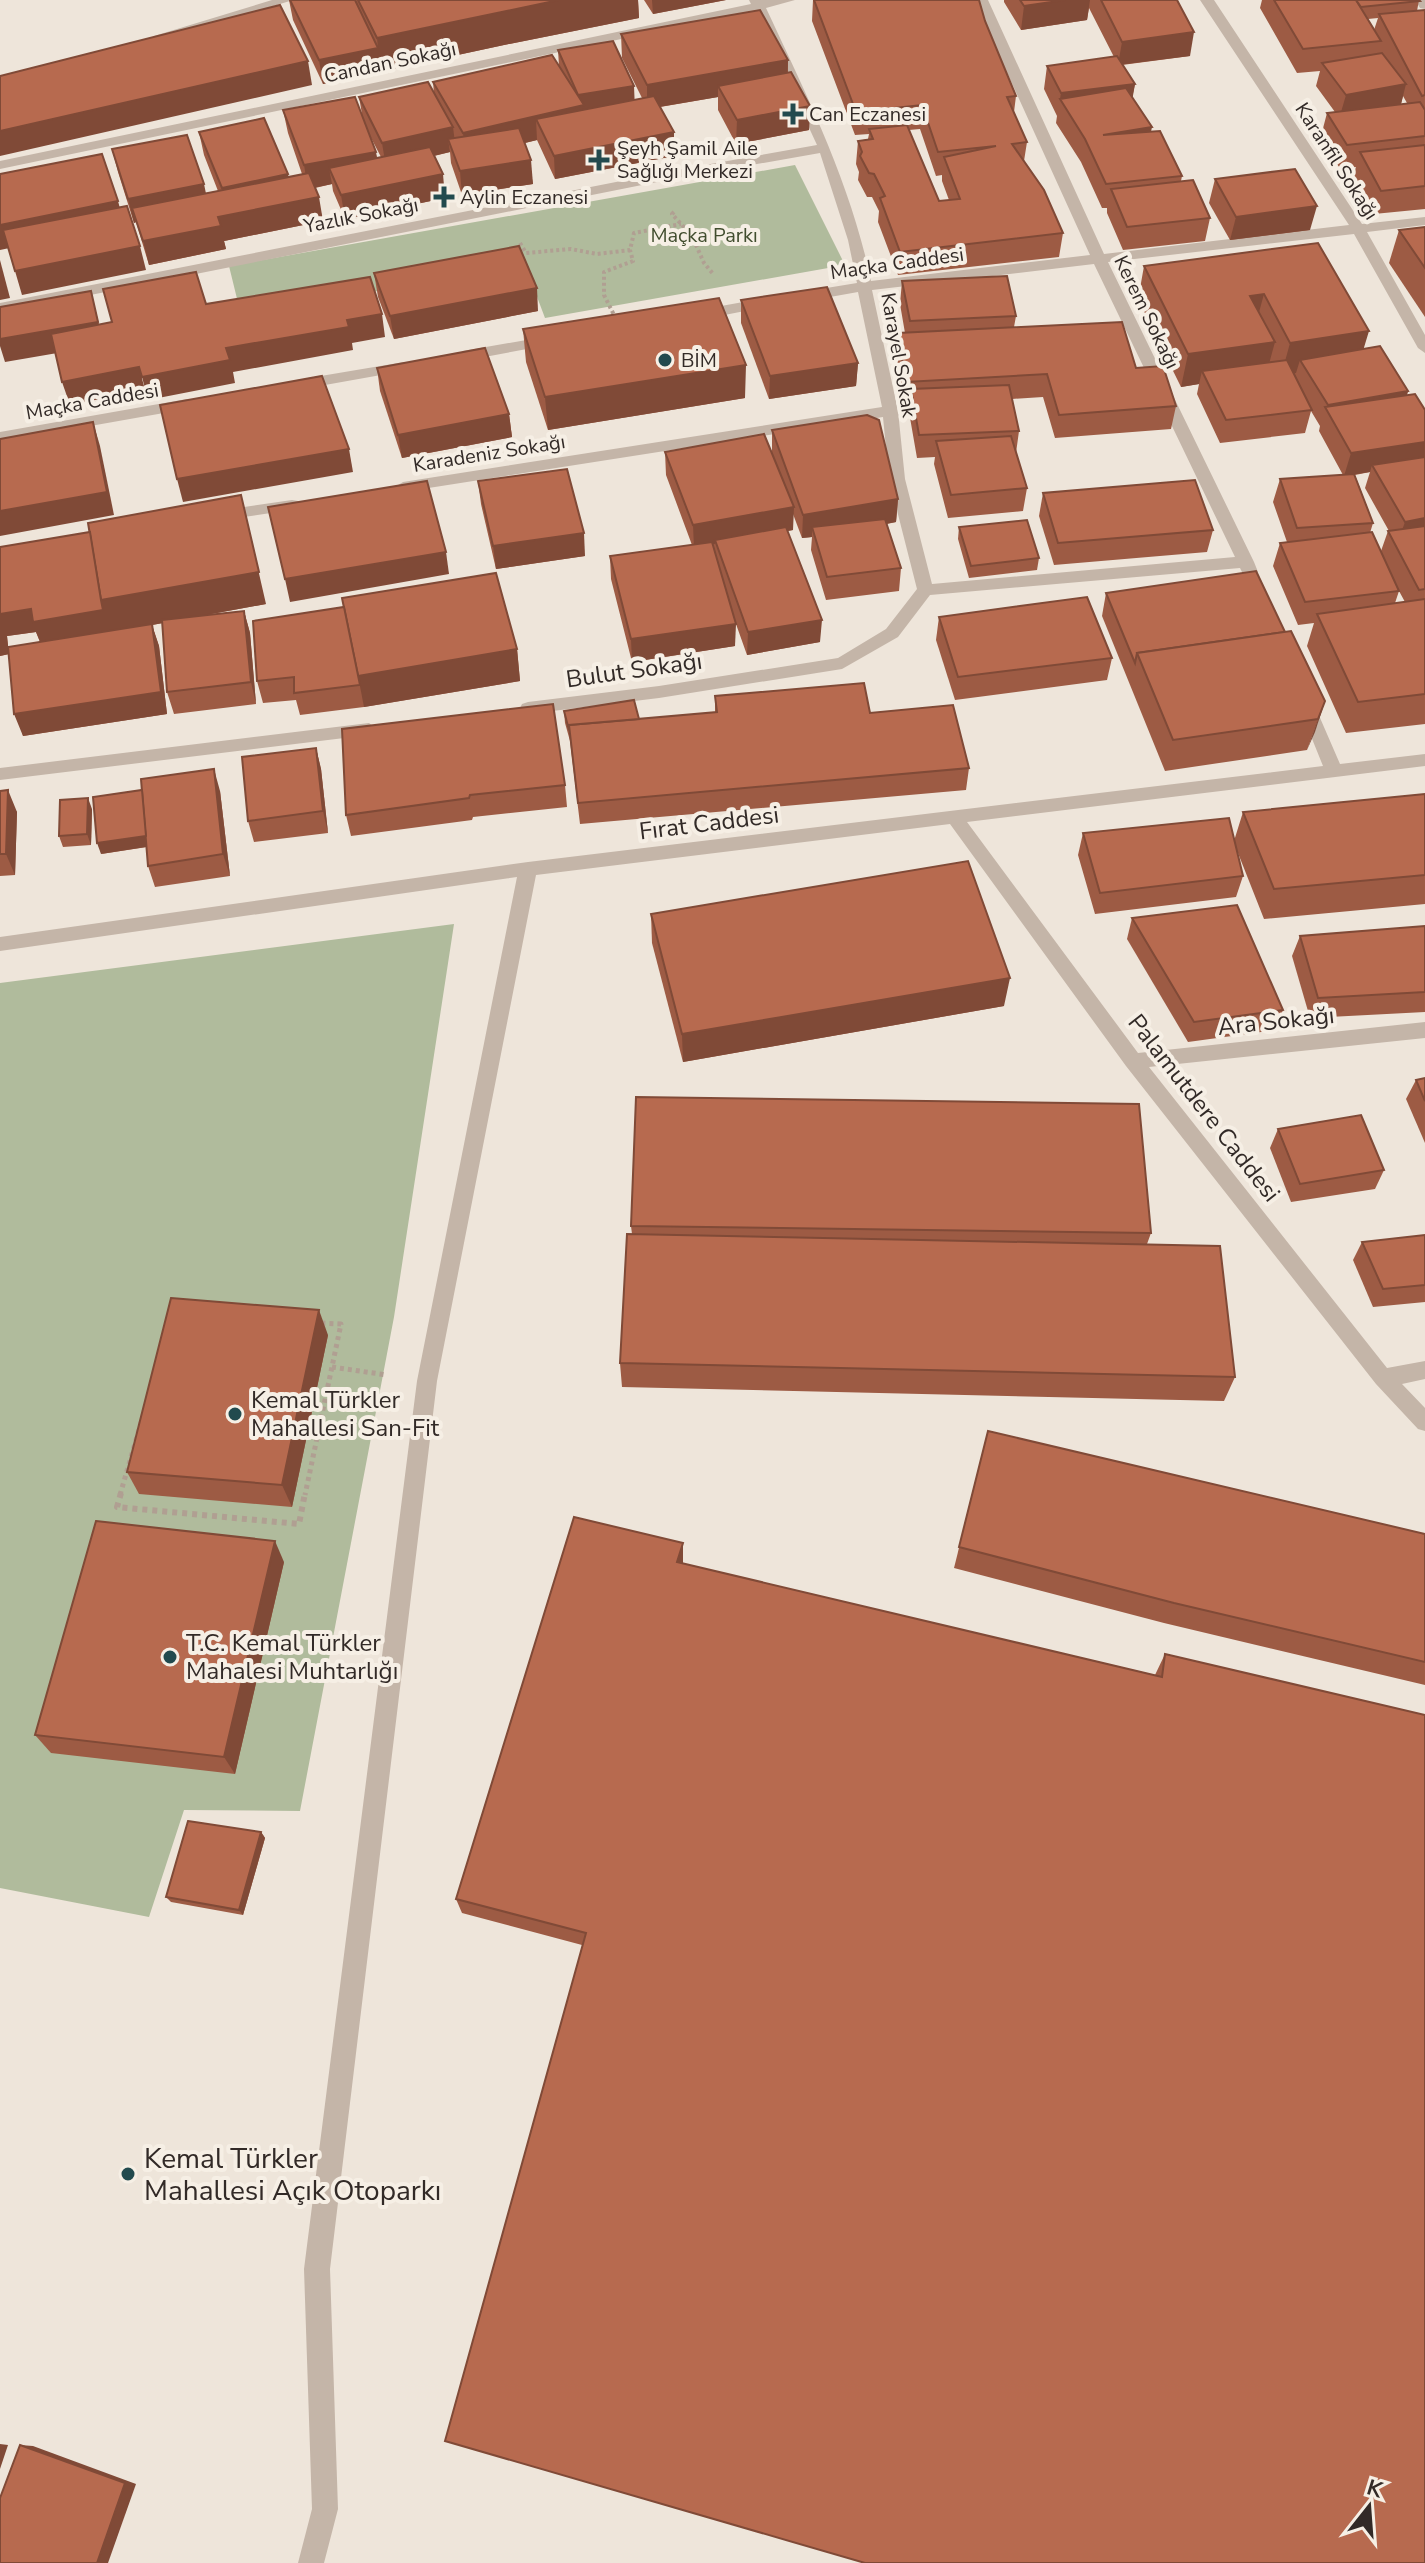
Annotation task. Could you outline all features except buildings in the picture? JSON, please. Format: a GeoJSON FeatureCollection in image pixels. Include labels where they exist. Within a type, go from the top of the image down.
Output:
{"type":"FeatureCollection","features":[{"type":"Feature","properties":{"kind":"street"},"geometry":{"type":"LineString","coordinates":[[150,39],[286,0]]}},
{"type":"Feature","properties":{"kind":"street","name":"Candan Sokağı"},"geometry":{"type":"LineString","coordinates":[[0,165],[757,2],[788,0]]}},
{"type":"Feature","properties":{"kind":"street","name":"Kerem Sokağı"},"geometry":{"type":"LineString","coordinates":[[981,0],[1099,259],[1258,590]]}},
{"type":"Feature","properties":{"kind":"street","name":"Karanfil Sokağı"},"geometry":{"type":"LineString","coordinates":[[1207,0],[1358,229],[1425,348]]}},
{"type":"Feature","properties":{"kind":"street","name":"Karayel Sokak"},"geometry":{"type":"LineString","coordinates":[[757,2],[825,148],[866,286],[890,411],[897,479],[925,590]]}},
{"type":"Feature","properties":{"kind":"street","name":"Yazlık Sokağı"},"geometry":{"type":"LineString","coordinates":[[0,308],[614,186],[825,148]]}},
{"type":"Feature","properties":{"kind":"street","name":"Maçka Caddesi"},"geometry":{"type":"LineString","coordinates":[[621,329],[866,286],[1425,221]]}},
{"type":"Feature","properties":{"kind":"street"},"geometry":{"type":"LineString","coordinates":[[450,358],[559,339]]}},
{"type":"Feature","properties":{"kind":"street"},"geometry":{"type":"LineString","coordinates":[[280,388],[419,364]]}},
{"type":"Feature","properties":{"kind":"street","name":"Maçka Caddesi"},"geometry":{"type":"LineString","coordinates":[[0,437],[202,402]]}},
{"type":"Feature","properties":{"kind":"street","name":"Karadeniz Sokağı"},"geometry":{"type":"LineString","coordinates":[[390,489],[890,411]]}},
{"type":"Feature","properties":{"kind":"street"},"geometry":{"type":"LineString","coordinates":[[203,519],[312,501]]}},
{"type":"Feature","properties":{"kind":"street"},"geometry":{"type":"LineString","coordinates":[[925,590],[1246,562]]}},
{"type":"Feature","properties":{"kind":"street","name":"Bulut Sokağı"},"geometry":{"type":"LineString","coordinates":[[515,710],[659,692],[842,663],[892,633],[925,590]]}},
{"type":"Feature","properties":{"kind":"street"},"geometry":{"type":"LineString","coordinates":[[1300,689],[1335,773]]}},
{"type":"Feature","properties":{"kind":"street"},"geometry":{"type":"LineString","coordinates":[[0,774],[390,727]]}},
{"type":"Feature","properties":{"kind":"street","name":"Fırat Caddesi"},"geometry":{"type":"LineString","coordinates":[[0,944],[528,869],[1425,760]]}},
{"type":"Feature","properties":{"kind":"street","name":"Palamutdere Caddesi"},"geometry":{"type":"LineString","coordinates":[[954,817],[1133,1061],[1383,1378],[1425,1422]]}},
{"type":"Feature","properties":{"kind":"street"},"geometry":{"type":"LineString","coordinates":[[311,2563],[325,2509],[317,2269],[427,1381],[528,869]]}},
{"type":"Feature","properties":{"kind":"street","name":"Ara Sokağı"},"geometry":{"type":"LineString","coordinates":[[1133,1061],[1425,1030]]}},
{"type":"Feature","properties":{"kind":"street"},"geometry":{"type":"LineString","coordinates":[[1383,1378],[1425,1370]]}},
{"type":"Feature","properties":{"kind":"path"},"geometry":{"type":"LineString","coordinates":[[621,329],[604,295],[604,272],[633,261],[630,250],[634,233],[682,224]]}},
{"type":"Feature","properties":{"kind":"path"},"geometry":{"type":"LineString","coordinates":[[518,236],[526,253],[571,249],[597,254],[630,250]]}},
{"type":"Feature","properties":{"kind":"path"},"geometry":{"type":"LineString","coordinates":[[172,1316],[341,1324],[332,1367],[299,1524],[117,1507],[172,1316]]}},
{"type":"Feature","properties":{"kind":"path"},"geometry":{"type":"LineString","coordinates":[[332,1367],[427,1381]]}},
{"type":"Feature","properties":{"kind":"green space","name":"Maçka Parkı"},"geometry":{"type":"Polygon","coordinates":[[[795,165],[845,265],[545,318],[525,265],[241,315],[229,266],[795,165]]]}},
{"type":"Feature","properties":{"kind":"green space"},"geometry":{"type":"Polygon","coordinates":[[[454,924],[394,1317],[300,1811],[184,1810],[149,1917],[0,1888],[0,983],[454,924]]]}},
{"type":"Feature","properties":{"kind":"place","name":"Can Eczanesi"},"geometry":{"type":"Point","coordinates":[793,114]}},
{"type":"Feature","properties":{"kind":"place","name":"Şeyh Şamil Aile Sağlığı Merkezi"},"geometry":{"type":"Point","coordinates":[599,160]}},
{"type":"Feature","properties":{"kind":"place","name":"Aylin Eczanesi"},"geometry":{"type":"Point","coordinates":[444,197]}},
{"type":"Feature","properties":{"kind":"place","name":"BİM"},"geometry":{"type":"Point","coordinates":[665,360]}},
{"type":"Feature","properties":{"kind":"place","name":"Kemal Türkler Mahallesi San-Fit"},"geometry":{"type":"Point","coordinates":[235,1414]}},
{"type":"Feature","properties":{"kind":"place","name":"T.C. Kemal Türkler Mahalesi Muhtarlığı"},"geometry":{"type":"Point","coordinates":[170,1657]}},
{"type":"Feature","properties":{"kind":"place","name":"Kemal Türkler Mahallesi Açık Otoparkı"},"geometry":{"type":"Point","coordinates":[128,2174]}}]}
